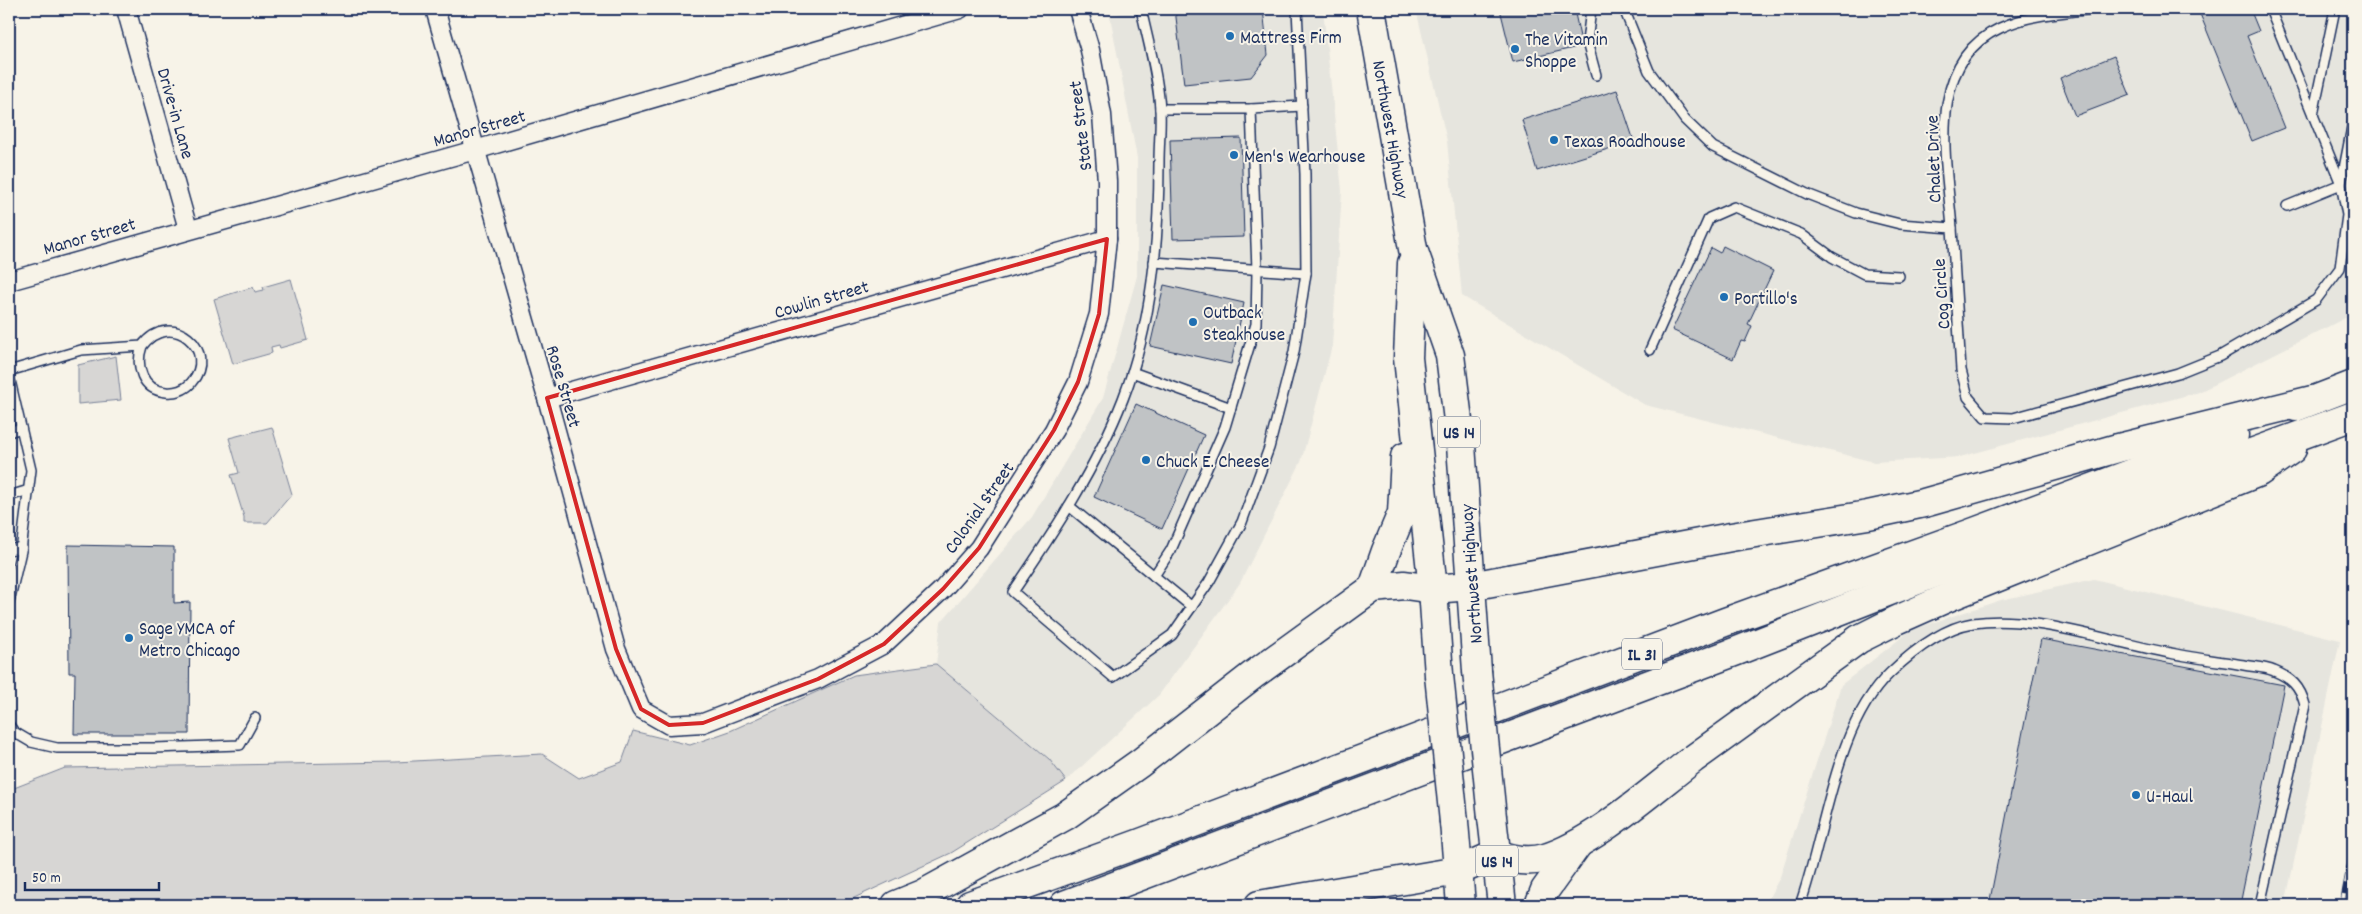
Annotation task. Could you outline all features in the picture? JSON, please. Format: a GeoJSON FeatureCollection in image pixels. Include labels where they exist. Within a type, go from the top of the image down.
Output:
{"type":"FeatureCollection","features":[{"type":"Feature","properties":{"kind":"main road","name":"Northwest Highway"},"geometry":{"type":"LineString","coordinates":[[1371,9],[1413,249],[1450,355],[1461,446],[1476,671],[1502,905]]}},
{"type":"Feature","properties":{"kind":"main road","name":"Northwest Highway"},"geometry":{"type":"LineString","coordinates":[[1413,249],[1408,358],[1433,589],[1439,675],[1461,905]]}},
{"type":"Feature","properties":{"kind":"main road"},"geometry":{"type":"LineString","coordinates":[[1373,588],[1402,512],[1408,358]]}},
{"type":"Feature","properties":{"kind":"main road","name":"IL 31"},"geometry":{"type":"LineString","coordinates":[[970,905],[1138,844],[1725,622],[1969,534],[2233,435],[2312,400],[2353,385]]}},
{"type":"Feature","properties":{"kind":"main road"},"geometry":{"type":"LineString","coordinates":[[896,905],[923,894],[1065,816],[1140,763],[1253,675],[1373,588],[1405,585],[1433,589],[1471,586],[1731,537],[1868,515],[1924,502],[2118,448],[2312,400]]}},
{"type":"Feature","properties":{"kind":"main road","name":"IL 31"},"geometry":{"type":"LineString","coordinates":[[1064,905],[1728,655],[2109,505],[2353,416]]}},
{"type":"Feature","properties":{"kind":"main road"},"geometry":{"type":"LineString","coordinates":[[1259,905],[1458,870],[1496,854],[1514,860],[1532,861],[1545,858],[1579,843],[1859,639],[1951,596],[2259,472],[2322,428]]}},
{"type":"Feature","properties":{"kind":"main road"},"geometry":{"type":"LineString","coordinates":[[1539,905],[1545,890],[1579,843]]}},
{"type":"Feature","properties":{"kind":"street","name":"Drive-in Lane"},"geometry":{"type":"LineString","coordinates":[[126,9],[188,229]]}},
{"type":"Feature","properties":{"kind":"street","name":"Rose Street"},"geometry":{"type":"LineString","coordinates":[[435,9],[547,398],[616,648],[641,709],[669,725],[703,723]]}},
{"type":"Feature","properties":{"kind":"street","name":"Manor Street"},"geometry":{"type":"LineString","coordinates":[[9,281],[188,229],[475,150],[960,9]]}},
{"type":"Feature","properties":{"kind":"street","name":"State Street"},"geometry":{"type":"LineString","coordinates":[[1078,9],[1090,50],[1102,116],[1108,240]]}},
{"type":"Feature","properties":{"kind":"street","name":"Cowlin Street"},"geometry":{"type":"LineString","coordinates":[[547,398],[1108,240]]}},
{"type":"Feature","properties":{"kind":"street","name":"Colonial Street"},"geometry":{"type":"LineString","coordinates":[[703,723],[818,679],[884,644],[943,589],[979,548],[1054,430],[1078,382],[1099,314],[1108,240]]}},
{"type":"Feature","properties":{"kind":"lane"},"geometry":{"type":"LineString","coordinates":[[1141,9],[1160,109],[1159,217],[1140,349],[1122,400],[1069,506],[1013,592],[1113,677],[1172,635],[1192,607],[1209,582],[1242,522],[1269,448],[1294,352],[1306,274],[1302,106],[1297,9]]}},
{"type":"Feature","properties":{"kind":"lane"},"geometry":{"type":"LineString","coordinates":[[1591,9],[1587,42],[1596,75]]}},
{"type":"Feature","properties":{"kind":"lane"},"geometry":{"type":"LineString","coordinates":[[1624,9],[1650,71],[1684,120],[1713,146],[1807,194],[1856,213],[1900,224],[1952,228]]}},
{"type":"Feature","properties":{"kind":"lane","name":"Chalet Drive"},"geometry":{"type":"LineString","coordinates":[[1952,228],[1944,115],[1950,88],[1960,64],[1974,46],[1999,28],[2051,14],[2097,9]]}},
{"type":"Feature","properties":{"kind":"lane"},"geometry":{"type":"LineString","coordinates":[[2270,9],[2340,184],[2350,216]]}},
{"type":"Feature","properties":{"kind":"lane"},"geometry":{"type":"LineString","coordinates":[[2313,115],[2335,9]]}},
{"type":"Feature","properties":{"kind":"lane"},"geometry":{"type":"LineString","coordinates":[[1160,109],[1251,109],[1302,106]]}},
{"type":"Feature","properties":{"kind":"lane"},"geometry":{"type":"LineString","coordinates":[[1154,576],[1171,550],[1225,427],[1256,324],[1257,270],[1251,109]]}},
{"type":"Feature","properties":{"kind":"lane"},"geometry":{"type":"LineString","coordinates":[[2340,184],[2353,122]]}},
{"type":"Feature","properties":{"kind":"lane"},"geometry":{"type":"LineString","coordinates":[[2287,206],[2340,184]]}},
{"type":"Feature","properties":{"kind":"lane"},"geometry":{"type":"LineString","coordinates":[[1650,350],[1710,218],[1734,207],[1801,234],[1832,257],[1864,274],[1898,276]]}},
{"type":"Feature","properties":{"kind":"lane","name":"Cog Circle"},"geometry":{"type":"LineString","coordinates":[[1952,228],[1961,370],[1968,397],[1985,418],[2013,418],[2178,373],[2220,356],[2316,300],[2340,268],[2350,216]]}},
{"type":"Feature","properties":{"kind":"lane"},"geometry":{"type":"LineString","coordinates":[[1154,262],[1306,274]]}},
{"type":"Feature","properties":{"kind":"lane"},"geometry":{"type":"LineString","coordinates":[[9,371],[81,350],[142,346],[147,340],[160,332],[168,330],[182,334],[198,350],[199,368],[195,378],[188,386],[178,391],[168,393],[158,391],[145,381],[138,367],[138,356],[142,346]]}},
{"type":"Feature","properties":{"kind":"lane"},"geometry":{"type":"LineString","coordinates":[[1132,372],[1231,408]]}},
{"type":"Feature","properties":{"kind":"lane"},"geometry":{"type":"LineString","coordinates":[[9,376],[31,470],[22,547],[9,602]]}},
{"type":"Feature","properties":{"kind":"lane"},"geometry":{"type":"LineString","coordinates":[[9,432],[21,428]]}},
{"type":"Feature","properties":{"kind":"lane"},"geometry":{"type":"LineString","coordinates":[[9,496],[29,490]]}},
{"type":"Feature","properties":{"kind":"lane"},"geometry":{"type":"LineString","coordinates":[[1069,506],[1192,607]]}},
{"type":"Feature","properties":{"kind":"lane"},"geometry":{"type":"LineString","coordinates":[[9,550],[22,547]]}},
{"type":"Feature","properties":{"kind":"lane"},"geometry":{"type":"LineString","coordinates":[[1800,905],[1812,873],[1840,763],[1859,712],[1873,690],[1892,671],[1943,633],[1972,624],[2004,622],[2044,626],[2170,654],[2272,670],[2294,681],[2302,693],[2305,705],[2260,905]]}},
{"type":"Feature","properties":{"kind":"lane"},"geometry":{"type":"LineString","coordinates":[[9,725],[14,732],[31,742],[57,748],[154,748],[240,745],[255,718]]}},
{"type":"Feature","properties":{"kind":"highlighted area"},"geometry":{"type":"Polygon","coordinates":[[[1107,239],[1099,314],[1078,382],[1054,430],[979,548],[943,589],[884,644],[818,679],[703,723],[669,725],[641,709],[616,649],[547,398],[1107,239]]]}},
{"type":"Feature","properties":{"kind":"shaded area"},"geometry":{"type":"Polygon","coordinates":[[[1137,9],[1323,9],[1342,191],[1332,346],[1301,462],[1240,583],[1159,695],[1066,781],[1048,758],[936,664],[941,622],[1032,517],[1103,398],[1137,276],[1137,158],[1110,16],[1137,9]]]}},
{"type":"Feature","properties":{"kind":"shaded area"},"geometry":{"type":"Polygon","coordinates":[[[1416,9],[2353,9],[2353,314],[2199,392],[1960,457],[1874,462],[1645,405],[1462,296],[1447,141],[1416,9]]]}},
{"type":"Feature","properties":{"kind":"shaded area"},"geometry":{"type":"Polygon","coordinates":[[[291,279],[308,340],[280,348],[279,345],[271,347],[272,353],[233,364],[214,299],[253,287],[255,292],[264,290],[263,287],[291,279]]]}},
{"type":"Feature","properties":{"kind":"shaded area"},"geometry":{"type":"Polygon","coordinates":[[[116,356],[121,400],[78,404],[78,365],[116,356]]]}},
{"type":"Feature","properties":{"kind":"shaded area"},"geometry":{"type":"Polygon","coordinates":[[[272,427],[292,494],[267,523],[244,523],[244,517],[231,475],[239,473],[229,438],[272,427]]]}},
{"type":"Feature","properties":{"kind":"shaded area"},"geometry":{"type":"Polygon","coordinates":[[[2094,579],[2340,640],[2285,905],[1765,905],[1780,877],[1841,685],[1911,630],[2001,600],[2094,579]]]}},
{"type":"Feature","properties":{"kind":"shaded area"},"geometry":{"type":"Polygon","coordinates":[[[936,664],[1049,759],[1066,781],[951,853],[839,905],[9,905],[9,790],[65,768],[396,762],[542,754],[579,778],[622,762],[633,731],[690,745],[730,731],[854,675],[936,664]]]}},
{"type":"Feature","properties":{"kind":"building"},"geometry":{"type":"Polygon","coordinates":[[[1175,9],[1263,9],[1268,55],[1251,77],[1184,84],[1175,9]]]}},
{"type":"Feature","properties":{"kind":"building"},"geometry":{"type":"Polygon","coordinates":[[[1500,9],[1574,9],[1582,46],[1513,62],[1500,9]]]}},
{"type":"Feature","properties":{"kind":"building"},"geometry":{"type":"Polygon","coordinates":[[[2198,9],[2250,9],[2259,31],[2247,36],[2284,128],[2252,141],[2198,9]]]}},
{"type":"Feature","properties":{"kind":"building"},"geometry":{"type":"Polygon","coordinates":[[[2114,56],[2130,95],[2075,116],[2060,78],[2114,56]]]}},
{"type":"Feature","properties":{"kind":"building"},"geometry":{"type":"Polygon","coordinates":[[[1617,90],[1634,141],[1537,171],[1522,120],[1617,90]]]}},
{"type":"Feature","properties":{"kind":"building"},"geometry":{"type":"Polygon","coordinates":[[[1241,138],[1244,237],[1173,239],[1170,140],[1241,138]]]}},
{"type":"Feature","properties":{"kind":"building","name":"Portillo's"},"geometry":{"type":"Polygon","coordinates":[[[1723,246],[1773,271],[1748,324],[1752,326],[1745,342],[1741,341],[1733,359],[1672,330],[1711,248],[1720,253],[1723,246]]]}},
{"type":"Feature","properties":{"kind":"building"},"geometry":{"type":"Polygon","coordinates":[[[1164,285],[1244,303],[1231,364],[1150,346],[1164,285]]]}},
{"type":"Feature","properties":{"kind":"building"},"geometry":{"type":"Polygon","coordinates":[[[1136,404],[1204,435],[1162,529],[1094,497],[1136,404]]]}},
{"type":"Feature","properties":{"kind":"building","name":"Sage YMCA of Metro Chicago"},"geometry":{"type":"Polygon","coordinates":[[[68,545],[174,547],[174,603],[190,602],[189,734],[74,734],[75,673],[69,673],[68,545]]]}},
{"type":"Feature","properties":{"kind":"building","name":"U-Haul"},"geometry":{"type":"Polygon","coordinates":[[[2041,639],[2284,685],[2240,905],[1989,905],[2041,639]]]}},
{"type":"Feature","properties":{"kind":"railway"},"geometry":{"type":"LineString","coordinates":[[2342,905],[2353,847]]}},
{"type":"Feature","properties":{"kind":"place","name":"Mattress Firm"},"geometry":{"type":"Point","coordinates":[1230,36]}},
{"type":"Feature","properties":{"kind":"place","name":"The Vitamin Shoppe"},"geometry":{"type":"Point","coordinates":[1515,49]}},
{"type":"Feature","properties":{"kind":"place","name":"Texas Roadhouse"},"geometry":{"type":"Point","coordinates":[1554,140]}},
{"type":"Feature","properties":{"kind":"place","name":"Men's Wearhouse"},"geometry":{"type":"Point","coordinates":[1234,155]}},
{"type":"Feature","properties":{"kind":"place","name":"Portillo's"},"geometry":{"type":"Point","coordinates":[1724,297]}},
{"type":"Feature","properties":{"kind":"place","name":"Outback Steakhouse"},"geometry":{"type":"Point","coordinates":[1193,322]}},
{"type":"Feature","properties":{"kind":"place","name":"Chuck E. Cheese"},"geometry":{"type":"Point","coordinates":[1146,460]}},
{"type":"Feature","properties":{"kind":"place","name":"Sage YMCA of Metro Chicago"},"geometry":{"type":"Point","coordinates":[129,638]}},
{"type":"Feature","properties":{"kind":"place","name":"U-Haul"},"geometry":{"type":"Point","coordinates":[2136,795]}}]}
